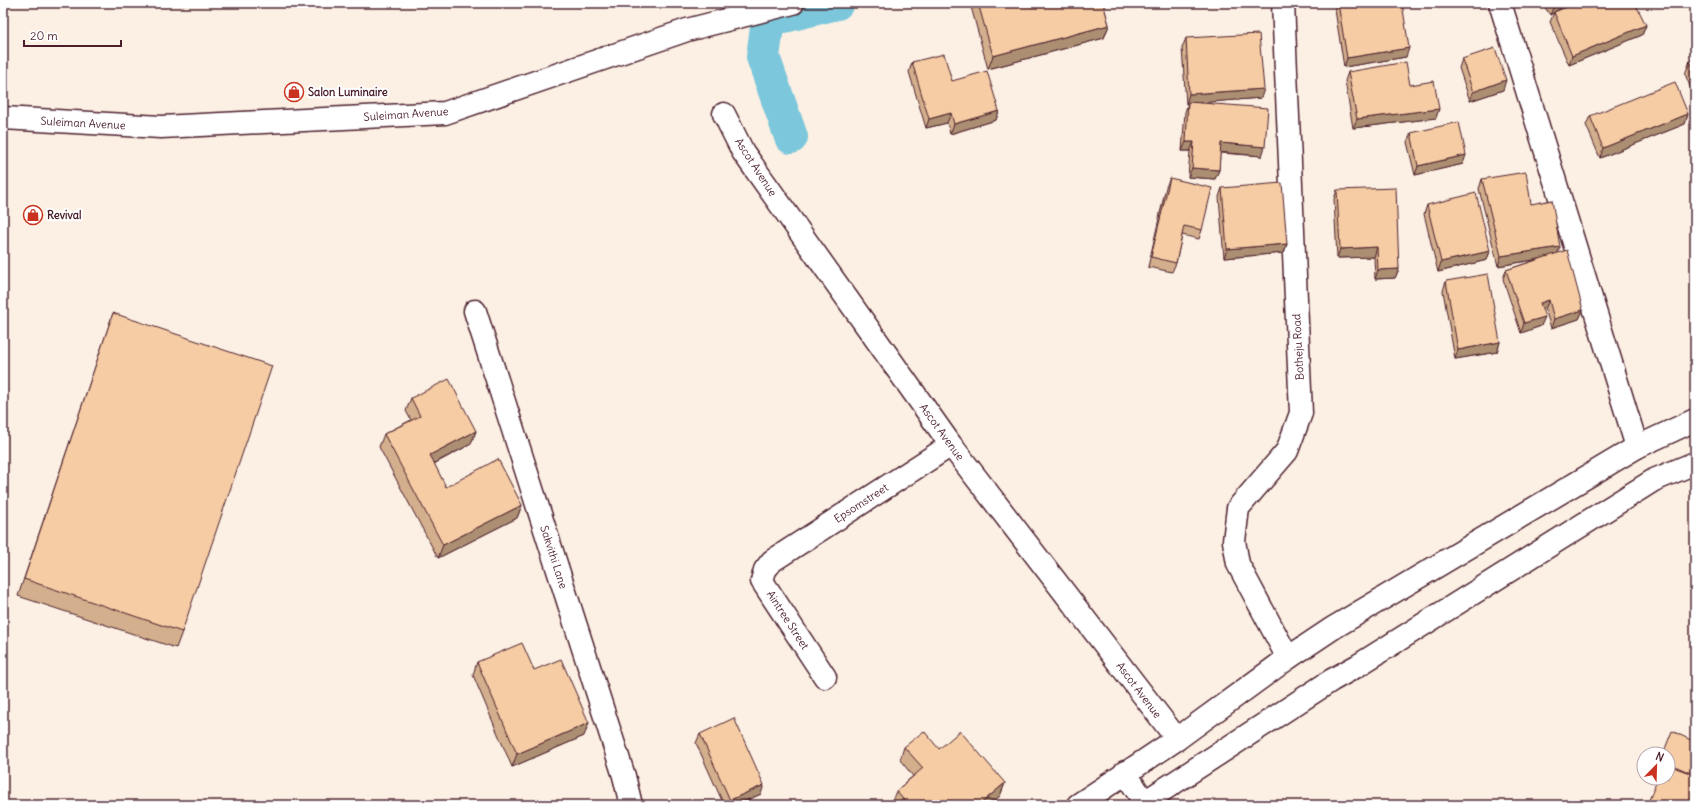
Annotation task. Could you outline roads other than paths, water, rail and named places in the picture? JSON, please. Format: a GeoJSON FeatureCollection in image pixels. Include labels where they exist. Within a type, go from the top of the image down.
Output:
{"type":"FeatureCollection","features":[{"type":"Feature","properties":{"kind":"street","name":"Suleiman Avenue"},"geometry":{"type":"LineString","coordinates":[[3,118],[161,127],[445,113],[686,30],[793,3]]}},
{"type":"Feature","properties":{"kind":"street","name":"Botheju Road"},"geometry":{"type":"LineString","coordinates":[[1283,3],[1301,414],[1287,451],[1238,508],[1234,541],[1238,564],[1288,658]]}},
{"type":"Feature","properties":{"kind":"street"},"geometry":{"type":"LineString","coordinates":[[1500,3],[1637,447]]}},
{"type":"Feature","properties":{"kind":"street","name":"Ascot Avenue"},"geometry":{"type":"LineString","coordinates":[[724,114],[743,152],[951,444],[1176,739]]}},
{"type":"Feature","properties":{"kind":"street","name":"Sakvithi Lane"},"geometry":{"type":"LineString","coordinates":[[476,310],[624,776],[631,805]]}},
{"type":"Feature","properties":{"kind":"street"},"geometry":{"type":"LineString","coordinates":[[1078,805],[1176,739],[1288,658],[1333,628],[1637,447],[1695,420]]}},
{"type":"Feature","properties":{"kind":"street","name":"Epsomstreet"},"geometry":{"type":"LineString","coordinates":[[772,561],[951,444]]}},
{"type":"Feature","properties":{"kind":"street"},"geometry":{"type":"LineString","coordinates":[[1125,772],[1143,804],[1332,680],[1357,666],[1654,480],[1695,463]]}},
{"type":"Feature","properties":{"kind":"street","name":"Aintree Street"},"geometry":{"type":"LineString","coordinates":[[772,561],[765,570],[762,581],[825,677]]}},
{"type":"Feature","properties":{"kind":"waterway"},"geometry":{"type":"LineString","coordinates":[[791,137],[763,57],[768,20],[837,3]]}},
{"type":"Feature","properties":{"kind":"place","name":"Salon Luminaire"},"geometry":{"type":"Point","coordinates":[294,92]}},
{"type":"Feature","properties":{"kind":"place","name":"Revival"},"geometry":{"type":"Point","coordinates":[33,215]}}]}
